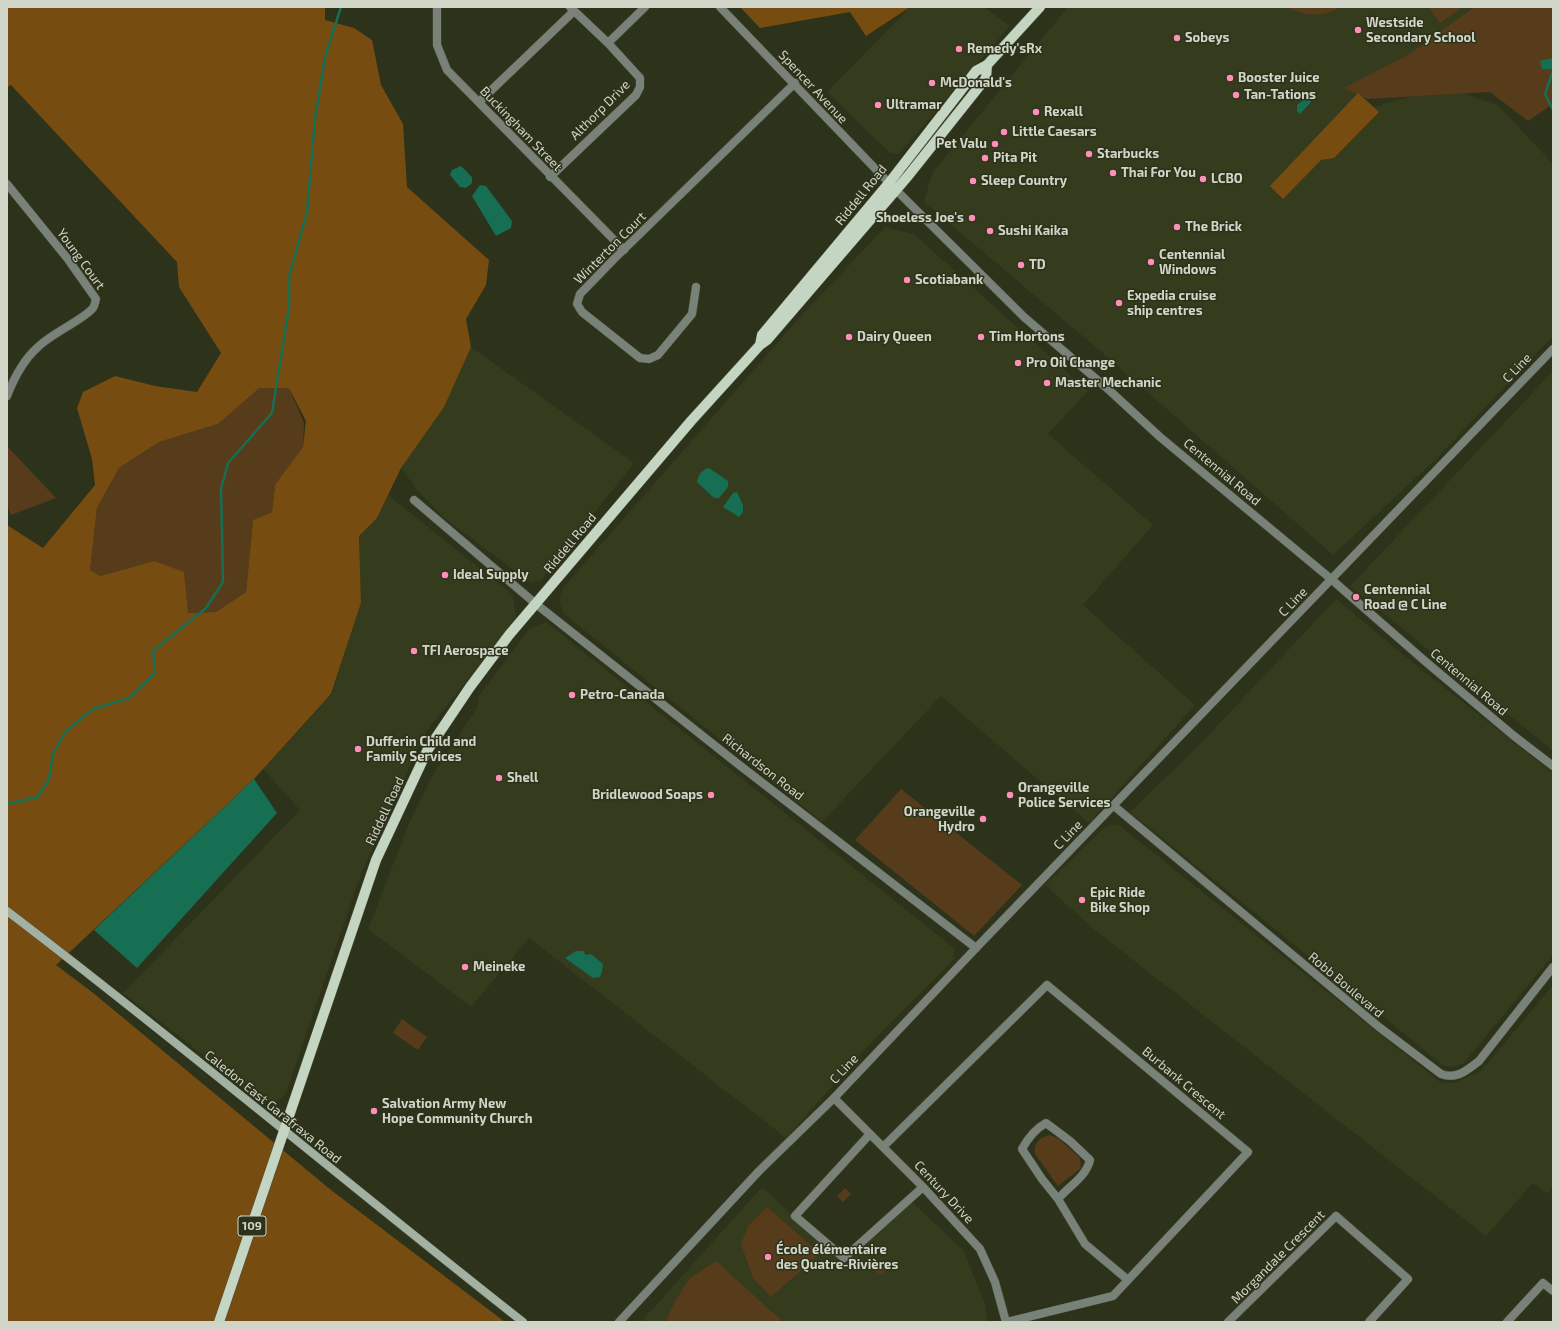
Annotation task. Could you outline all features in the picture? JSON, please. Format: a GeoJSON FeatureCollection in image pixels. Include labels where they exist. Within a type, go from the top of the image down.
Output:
{"type":"FeatureCollection","features":[{"type":"Feature","properties":{"kind":"main road","name":"Riddell Road"},"geometry":{"type":"LineString","coordinates":[[284,1130],[376,860],[427,751],[470,686],[536,604],[691,421],[760,345],[767,340],[892,186],[986,78],[987,65],[1040,7]]}},
{"type":"Feature","properties":{"kind":"main road","name":"Caledon East Garafraxa Road"},"geometry":{"type":"LineString","coordinates":[[7,911],[120,997],[332,1170],[523,1322]]}},
{"type":"Feature","properties":{"kind":"main road","name":"109"},"geometry":{"type":"LineString","coordinates":[[219,1322],[284,1130]]}},
{"type":"Feature","properties":{"kind":"street","name":"Buckingham Street"},"geometry":{"type":"LineString","coordinates":[[437,7],[437,45],[447,70],[550,177],[624,250]]}},
{"type":"Feature","properties":{"kind":"street"},"geometry":{"type":"LineString","coordinates":[[608,43],[645,7]]}},
{"type":"Feature","properties":{"kind":"street","name":"Spencer Avenue"},"geometry":{"type":"LineString","coordinates":[[720,7],[795,83],[892,186]]}},
{"type":"Feature","properties":{"kind":"street"},"geometry":{"type":"LineString","coordinates":[[479,102],[572,9]]}},
{"type":"Feature","properties":{"kind":"street","name":"Althorp Drive"},"geometry":{"type":"LineString","coordinates":[[550,177],[636,95],[640,88],[640,78],[608,43],[572,9]]}},
{"type":"Feature","properties":{"kind":"street","name":"Winterton Court"},"geometry":{"type":"LineString","coordinates":[[696,287],[692,314],[658,355],[649,359],[640,358],[582,312],[577,304],[580,294],[795,83]]}},
{"type":"Feature","properties":{"kind":"street","name":"Young Court"},"geometry":{"type":"LineString","coordinates":[[7,184],[67,258],[96,299],[94,307],[87,313],[49,337],[37,347],[27,358],[14,379],[7,396]]}},
{"type":"Feature","properties":{"kind":"street","name":"Centennial Road"},"geometry":{"type":"LineString","coordinates":[[892,186],[932,224],[961,257],[1024,317],[1109,390],[1160,437],[1331,579],[1514,736],[1553,766]]}},
{"type":"Feature","properties":{"kind":"street","name":"C Line"},"geometry":{"type":"LineString","coordinates":[[619,1322],[759,1171],[834,1098],[976,948],[1553,348]]}},
{"type":"Feature","properties":{"kind":"street","name":"Richardson Road"},"geometry":{"type":"LineString","coordinates":[[414,500],[536,604],[738,764],[976,948]]}},
{"type":"Feature","properties":{"kind":"street","name":"Robb Boulevard"},"geometry":{"type":"LineString","coordinates":[[1114,806],[1379,1027],[1442,1074],[1449,1077],[1464,1073],[1479,1061],[1553,967]]}},
{"type":"Feature","properties":{"kind":"street","name":"Burbank Crescent"},"geometry":{"type":"LineString","coordinates":[[883,1147],[1047,984],[1248,1152],[1113,1296],[1007,1322]]}},
{"type":"Feature","properties":{"kind":"street","name":"Century Drive"},"geometry":{"type":"LineString","coordinates":[[834,1098],[923,1187],[980,1249],[995,1282],[1007,1322]]}},
{"type":"Feature","properties":{"kind":"street"},"geometry":{"type":"LineString","coordinates":[[1058,1199],[1067,1188],[1080,1178],[1088,1168],[1090,1160],[1065,1136],[1046,1123],[1039,1127],[1029,1137],[1022,1149],[1042,1179],[1058,1199],[1085,1244],[1128,1280]]}},
{"type":"Feature","properties":{"kind":"street"},"geometry":{"type":"LineString","coordinates":[[870,1134],[795,1216],[844,1258],[923,1187]]}},
{"type":"Feature","properties":{"kind":"street","name":"Morgandale Crescent"},"geometry":{"type":"LineString","coordinates":[[1228,1322],[1336,1216],[1408,1279],[1369,1322]]}},
{"type":"Feature","properties":{"kind":"street"},"geometry":{"type":"LineString","coordinates":[[1507,1322],[1543,1283],[1553,1291]]}},
{"type":"Feature","properties":{"kind":"shaded area"},"geometry":{"type":"Polygon","coordinates":[[[7,7],[325,7],[325,20],[354,28],[372,40],[381,85],[403,124],[407,187],[489,260],[486,285],[466,319],[471,347],[444,407],[401,468],[377,518],[359,536],[361,603],[331,694],[254,779],[56,965],[92,992],[331,1190],[505,1322],[7,1322],[7,525],[43,548],[95,485],[92,459],[77,408],[83,392],[115,376],[155,386],[197,392],[221,353],[179,287],[177,262],[11,85],[7,87],[7,7]],[[259,388],[218,424],[159,442],[119,468],[97,508],[90,570],[100,576],[154,561],[184,572],[188,613],[216,612],[246,592],[253,520],[272,512],[275,485],[303,447],[306,421],[289,388],[259,388]]]}},
{"type":"Feature","properties":{"kind":"shaded area"},"geometry":{"type":"Polygon","coordinates":[[[740,7],[910,7],[866,36],[850,12],[760,28],[740,7]]]}},
{"type":"Feature","properties":{"kind":"shaded area"},"geometry":{"type":"Polygon","coordinates":[[[910,7],[984,7],[1010,26],[899,154],[890,153],[827,92],[910,7]]]}},
{"type":"Feature","properties":{"kind":"shaded area"},"geometry":{"type":"Polygon","coordinates":[[[1068,7],[1474,7],[1411,53],[1345,88],[1358,93],[1374,107],[1408,97],[1463,93],[1499,106],[1553,164],[1553,336],[1436,459],[1333,555],[1105,355],[924,202],[932,173],[1068,7]]]}},
{"type":"Feature","properties":{"kind":"shaded area"},"geometry":{"type":"Polygon","coordinates":[[[1287,7],[1340,7],[1327,13],[1307,14],[1287,7]]]}},
{"type":"Feature","properties":{"kind":"shaded area"},"geometry":{"type":"Polygon","coordinates":[[[1429,7],[1463,7],[1440,23],[1429,7]]]}},
{"type":"Feature","properties":{"kind":"shaded area"},"geometry":{"type":"Polygon","coordinates":[[[1474,7],[1553,7],[1553,104],[1528,121],[1490,92],[1367,99],[1344,88],[1411,53],[1474,7]]]}},
{"type":"Feature","properties":{"kind":"shaded area"},"geometry":{"type":"Polygon","coordinates":[[[1553,58],[1553,69],[1542,69],[1540,61],[1553,58]]]}},
{"type":"Feature","properties":{"kind":"shaded area"},"geometry":{"type":"Polygon","coordinates":[[[1358,93],[1379,112],[1334,158],[1321,160],[1283,199],[1270,186],[1358,93]]]}},
{"type":"Feature","properties":{"kind":"shaded area"},"geometry":{"type":"Polygon","coordinates":[[[1309,96],[1311,102],[1300,114],[1297,111],[1297,105],[1309,96]]]}},
{"type":"Feature","properties":{"kind":"shaded area"},"geometry":{"type":"Polygon","coordinates":[[[461,166],[472,177],[472,183],[466,188],[460,187],[450,175],[452,170],[461,166]]]}},
{"type":"Feature","properties":{"kind":"shaded area"},"geometry":{"type":"Polygon","coordinates":[[[480,185],[486,186],[512,221],[511,228],[496,236],[472,196],[480,185]]]}},
{"type":"Feature","properties":{"kind":"shaded area"},"geometry":{"type":"Polygon","coordinates":[[[885,227],[914,234],[1088,391],[1048,434],[1153,525],[1083,605],[1195,705],[1089,823],[941,696],[822,822],[563,613],[559,601],[562,589],[800,317],[885,227]]]}},
{"type":"Feature","properties":{"kind":"shaded area"},"geometry":{"type":"Polygon","coordinates":[[[471,347],[634,463],[541,580],[531,583],[443,517],[418,491],[401,468],[471,347]]]}},
{"type":"Feature","properties":{"kind":"shaded area"},"geometry":{"type":"Polygon","coordinates":[[[1553,371],[1553,751],[1350,586],[1553,371]]]}},
{"type":"Feature","properties":{"kind":"shaded area"},"geometry":{"type":"Polygon","coordinates":[[[260,382],[289,388],[304,423],[303,447],[275,486],[272,512],[253,520],[246,592],[216,612],[188,613],[154,561],[100,576],[90,570],[97,508],[119,468],[159,442],[218,424],[260,382]]]}},
{"type":"Feature","properties":{"kind":"shaded area"},"geometry":{"type":"Polygon","coordinates":[[[7,446],[56,498],[11,515],[7,505],[7,446]]]}},
{"type":"Feature","properties":{"kind":"shaded area"},"geometry":{"type":"Polygon","coordinates":[[[709,468],[728,481],[728,487],[719,498],[714,498],[697,482],[701,473],[709,468]]]}},
{"type":"Feature","properties":{"kind":"shaded area"},"geometry":{"type":"Polygon","coordinates":[[[737,492],[743,505],[743,512],[739,517],[723,507],[733,493],[737,492]]]}},
{"type":"Feature","properties":{"kind":"shaded area"},"geometry":{"type":"Polygon","coordinates":[[[388,495],[513,595],[516,619],[425,733],[361,874],[286,1093],[280,1100],[269,1102],[259,1098],[123,993],[300,810],[263,769],[332,694],[361,603],[359,536],[378,516],[388,495]]]}},
{"type":"Feature","properties":{"kind":"shaded area"},"geometry":{"type":"Polygon","coordinates":[[[1336,599],[1422,670],[1553,773],[1553,955],[1464,1063],[1454,1067],[1444,1066],[1130,812],[1200,744],[1336,599]]]}},
{"type":"Feature","properties":{"kind":"shaded area"},"geometry":{"type":"Polygon","coordinates":[[[546,622],[954,948],[954,959],[865,1049],[786,1138],[529,938],[471,1007],[368,929],[410,821],[432,776],[478,706],[478,697],[528,630],[546,622]]]}},
{"type":"Feature","properties":{"kind":"shaded area"},"geometry":{"type":"Polygon","coordinates":[[[254,779],[277,813],[137,968],[94,930],[254,779]]]}},
{"type":"Feature","properties":{"kind":"shaded area"},"geometry":{"type":"Polygon","coordinates":[[[901,789],[1022,885],[974,936],[855,840],[901,789]]]}},
{"type":"Feature","properties":{"kind":"shaded area"},"geometry":{"type":"Polygon","coordinates":[[[1112,824],[1119,825],[1440,1082],[1454,1083],[1481,1071],[1553,985],[1553,1186],[1547,1194],[1533,1183],[1486,1236],[1096,931],[1045,885],[1104,828],[1112,824]]]}},
{"type":"Feature","properties":{"kind":"shaded area"},"geometry":{"type":"Polygon","coordinates":[[[576,951],[583,951],[586,955],[591,954],[603,964],[600,977],[593,978],[565,958],[576,951]]]}},
{"type":"Feature","properties":{"kind":"shaded area"},"geometry":{"type":"Polygon","coordinates":[[[402,1019],[427,1037],[418,1050],[393,1033],[402,1019]]]}},
{"type":"Feature","properties":{"kind":"shaded area"},"geometry":{"type":"Polygon","coordinates":[[[1050,1135],[1059,1139],[1080,1158],[1081,1168],[1058,1186],[1035,1154],[1035,1147],[1038,1141],[1043,1137],[1050,1135]]]}},
{"type":"Feature","properties":{"kind":"shaded area","name":"École élémentaire des Quatre-Rivières"},"geometry":{"type":"Polygon","coordinates":[[[762,1187],[845,1264],[912,1202],[963,1250],[984,1301],[988,1322],[641,1322],[762,1187]]]}},
{"type":"Feature","properties":{"kind":"shaded area"},"geometry":{"type":"Polygon","coordinates":[[[845,1188],[851,1194],[843,1202],[837,1196],[845,1188]]]}},
{"type":"Feature","properties":{"kind":"shaded area"},"geometry":{"type":"Polygon","coordinates":[[[767,1207],[816,1250],[816,1257],[771,1297],[753,1278],[741,1244],[748,1226],[767,1207]]]}},
{"type":"Feature","properties":{"kind":"shaded area"},"geometry":{"type":"Polygon","coordinates":[[[716,1261],[783,1322],[666,1322],[674,1303],[690,1278],[716,1261]]]}},
{"type":"Feature","properties":{"kind":"shaded area"},"geometry":{"type":"Polygon","coordinates":[[[878,1263],[886,1268],[883,1275],[873,1269],[874,1265],[878,1263]]]}},
{"type":"Feature","properties":{"kind":"waterway"},"geometry":{"type":"LineString","coordinates":[[7,804],[38,797],[49,779],[53,754],[65,732],[93,709],[129,698],[155,673],[153,651],[206,608],[223,582],[221,489],[228,463],[272,413],[289,307],[289,277],[307,212],[315,119],[325,57],[341,7]]}},
{"type":"Feature","properties":{"kind":"waterway"},"geometry":{"type":"LineString","coordinates":[[1553,71],[1545,94],[1553,110]]}},
{"type":"Feature","properties":{"kind":"place","name":"Westside Secondary School"},"geometry":{"type":"Point","coordinates":[1358,30]}},
{"type":"Feature","properties":{"kind":"place","name":"Sobeys"},"geometry":{"type":"Point","coordinates":[1177,38]}},
{"type":"Feature","properties":{"kind":"place","name":"Remedy'sRx"},"geometry":{"type":"Point","coordinates":[959,49]}},
{"type":"Feature","properties":{"kind":"place","name":"Booster Juice"},"geometry":{"type":"Point","coordinates":[1230,78]}},
{"type":"Feature","properties":{"kind":"place","name":"McDonald's"},"geometry":{"type":"Point","coordinates":[932,83]}},
{"type":"Feature","properties":{"kind":"place","name":"Tan-Tations"},"geometry":{"type":"Point","coordinates":[1236,95]}},
{"type":"Feature","properties":{"kind":"place","name":"Ultramar"},"geometry":{"type":"Point","coordinates":[878,105]}},
{"type":"Feature","properties":{"kind":"place","name":"Rexall"},"geometry":{"type":"Point","coordinates":[1036,112]}},
{"type":"Feature","properties":{"kind":"place","name":"Little Caesars"},"geometry":{"type":"Point","coordinates":[1004,132]}},
{"type":"Feature","properties":{"kind":"place","name":"Pet Valu"},"geometry":{"type":"Point","coordinates":[995,144]}},
{"type":"Feature","properties":{"kind":"place","name":"Starbucks"},"geometry":{"type":"Point","coordinates":[1089,154]}},
{"type":"Feature","properties":{"kind":"place","name":"Pita Pit"},"geometry":{"type":"Point","coordinates":[985,158]}},
{"type":"Feature","properties":{"kind":"place","name":"Thai For You"},"geometry":{"type":"Point","coordinates":[1113,173]}},
{"type":"Feature","properties":{"kind":"place","name":"LCBO"},"geometry":{"type":"Point","coordinates":[1203,179]}},
{"type":"Feature","properties":{"kind":"place","name":"Sleep Country"},"geometry":{"type":"Point","coordinates":[973,181]}},
{"type":"Feature","properties":{"kind":"place","name":"Shoeless Joe's"},"geometry":{"type":"Point","coordinates":[972,218]}},
{"type":"Feature","properties":{"kind":"place","name":"The Brick"},"geometry":{"type":"Point","coordinates":[1177,227]}},
{"type":"Feature","properties":{"kind":"place","name":"Sushi Kaika"},"geometry":{"type":"Point","coordinates":[990,231]}},
{"type":"Feature","properties":{"kind":"place","name":"Centennial Windows"},"geometry":{"type":"Point","coordinates":[1151,262]}},
{"type":"Feature","properties":{"kind":"place","name":"TD"},"geometry":{"type":"Point","coordinates":[1021,265]}},
{"type":"Feature","properties":{"kind":"place","name":"Scotiabank"},"geometry":{"type":"Point","coordinates":[907,280]}},
{"type":"Feature","properties":{"kind":"place","name":"Expedia cruise ship centres"},"geometry":{"type":"Point","coordinates":[1119,303]}},
{"type":"Feature","properties":{"kind":"place","name":"Dairy Queen"},"geometry":{"type":"Point","coordinates":[849,337]}},
{"type":"Feature","properties":{"kind":"place","name":"Tim Hortons"},"geometry":{"type":"Point","coordinates":[981,337]}},
{"type":"Feature","properties":{"kind":"place","name":"Pro Oil Change"},"geometry":{"type":"Point","coordinates":[1018,363]}},
{"type":"Feature","properties":{"kind":"place","name":"Master Mechanic"},"geometry":{"type":"Point","coordinates":[1047,383]}},
{"type":"Feature","properties":{"kind":"place","name":"Ideal Supply"},"geometry":{"type":"Point","coordinates":[445,575]}},
{"type":"Feature","properties":{"kind":"place","name":"Centennial Road @ C Line"},"geometry":{"type":"Point","coordinates":[1356,597]}},
{"type":"Feature","properties":{"kind":"place","name":"TFI Aerospace"},"geometry":{"type":"Point","coordinates":[414,651]}},
{"type":"Feature","properties":{"kind":"place","name":"Petro-Canada"},"geometry":{"type":"Point","coordinates":[572,695]}},
{"type":"Feature","properties":{"kind":"place","name":"Dufferin Child and Family Services"},"geometry":{"type":"Point","coordinates":[358,749]}},
{"type":"Feature","properties":{"kind":"place","name":"Shell"},"geometry":{"type":"Point","coordinates":[499,778]}},
{"type":"Feature","properties":{"kind":"place","name":"Bridlewood Soaps"},"geometry":{"type":"Point","coordinates":[711,795]}},
{"type":"Feature","properties":{"kind":"place","name":"Orangeville Police Services"},"geometry":{"type":"Point","coordinates":[1010,795]}},
{"type":"Feature","properties":{"kind":"place","name":"Orangeville Hydro"},"geometry":{"type":"Point","coordinates":[983,819]}},
{"type":"Feature","properties":{"kind":"place","name":"Epic Ride Bike Shop"},"geometry":{"type":"Point","coordinates":[1082,900]}},
{"type":"Feature","properties":{"kind":"place","name":"Meineke"},"geometry":{"type":"Point","coordinates":[465,967]}},
{"type":"Feature","properties":{"kind":"place","name":"Salvation Army New Hope Community Church"},"geometry":{"type":"Point","coordinates":[374,1111]}},
{"type":"Feature","properties":{"kind":"place","name":"École élémentaire des Quatre-Rivières"},"geometry":{"type":"Point","coordinates":[768,1257]}}]}
